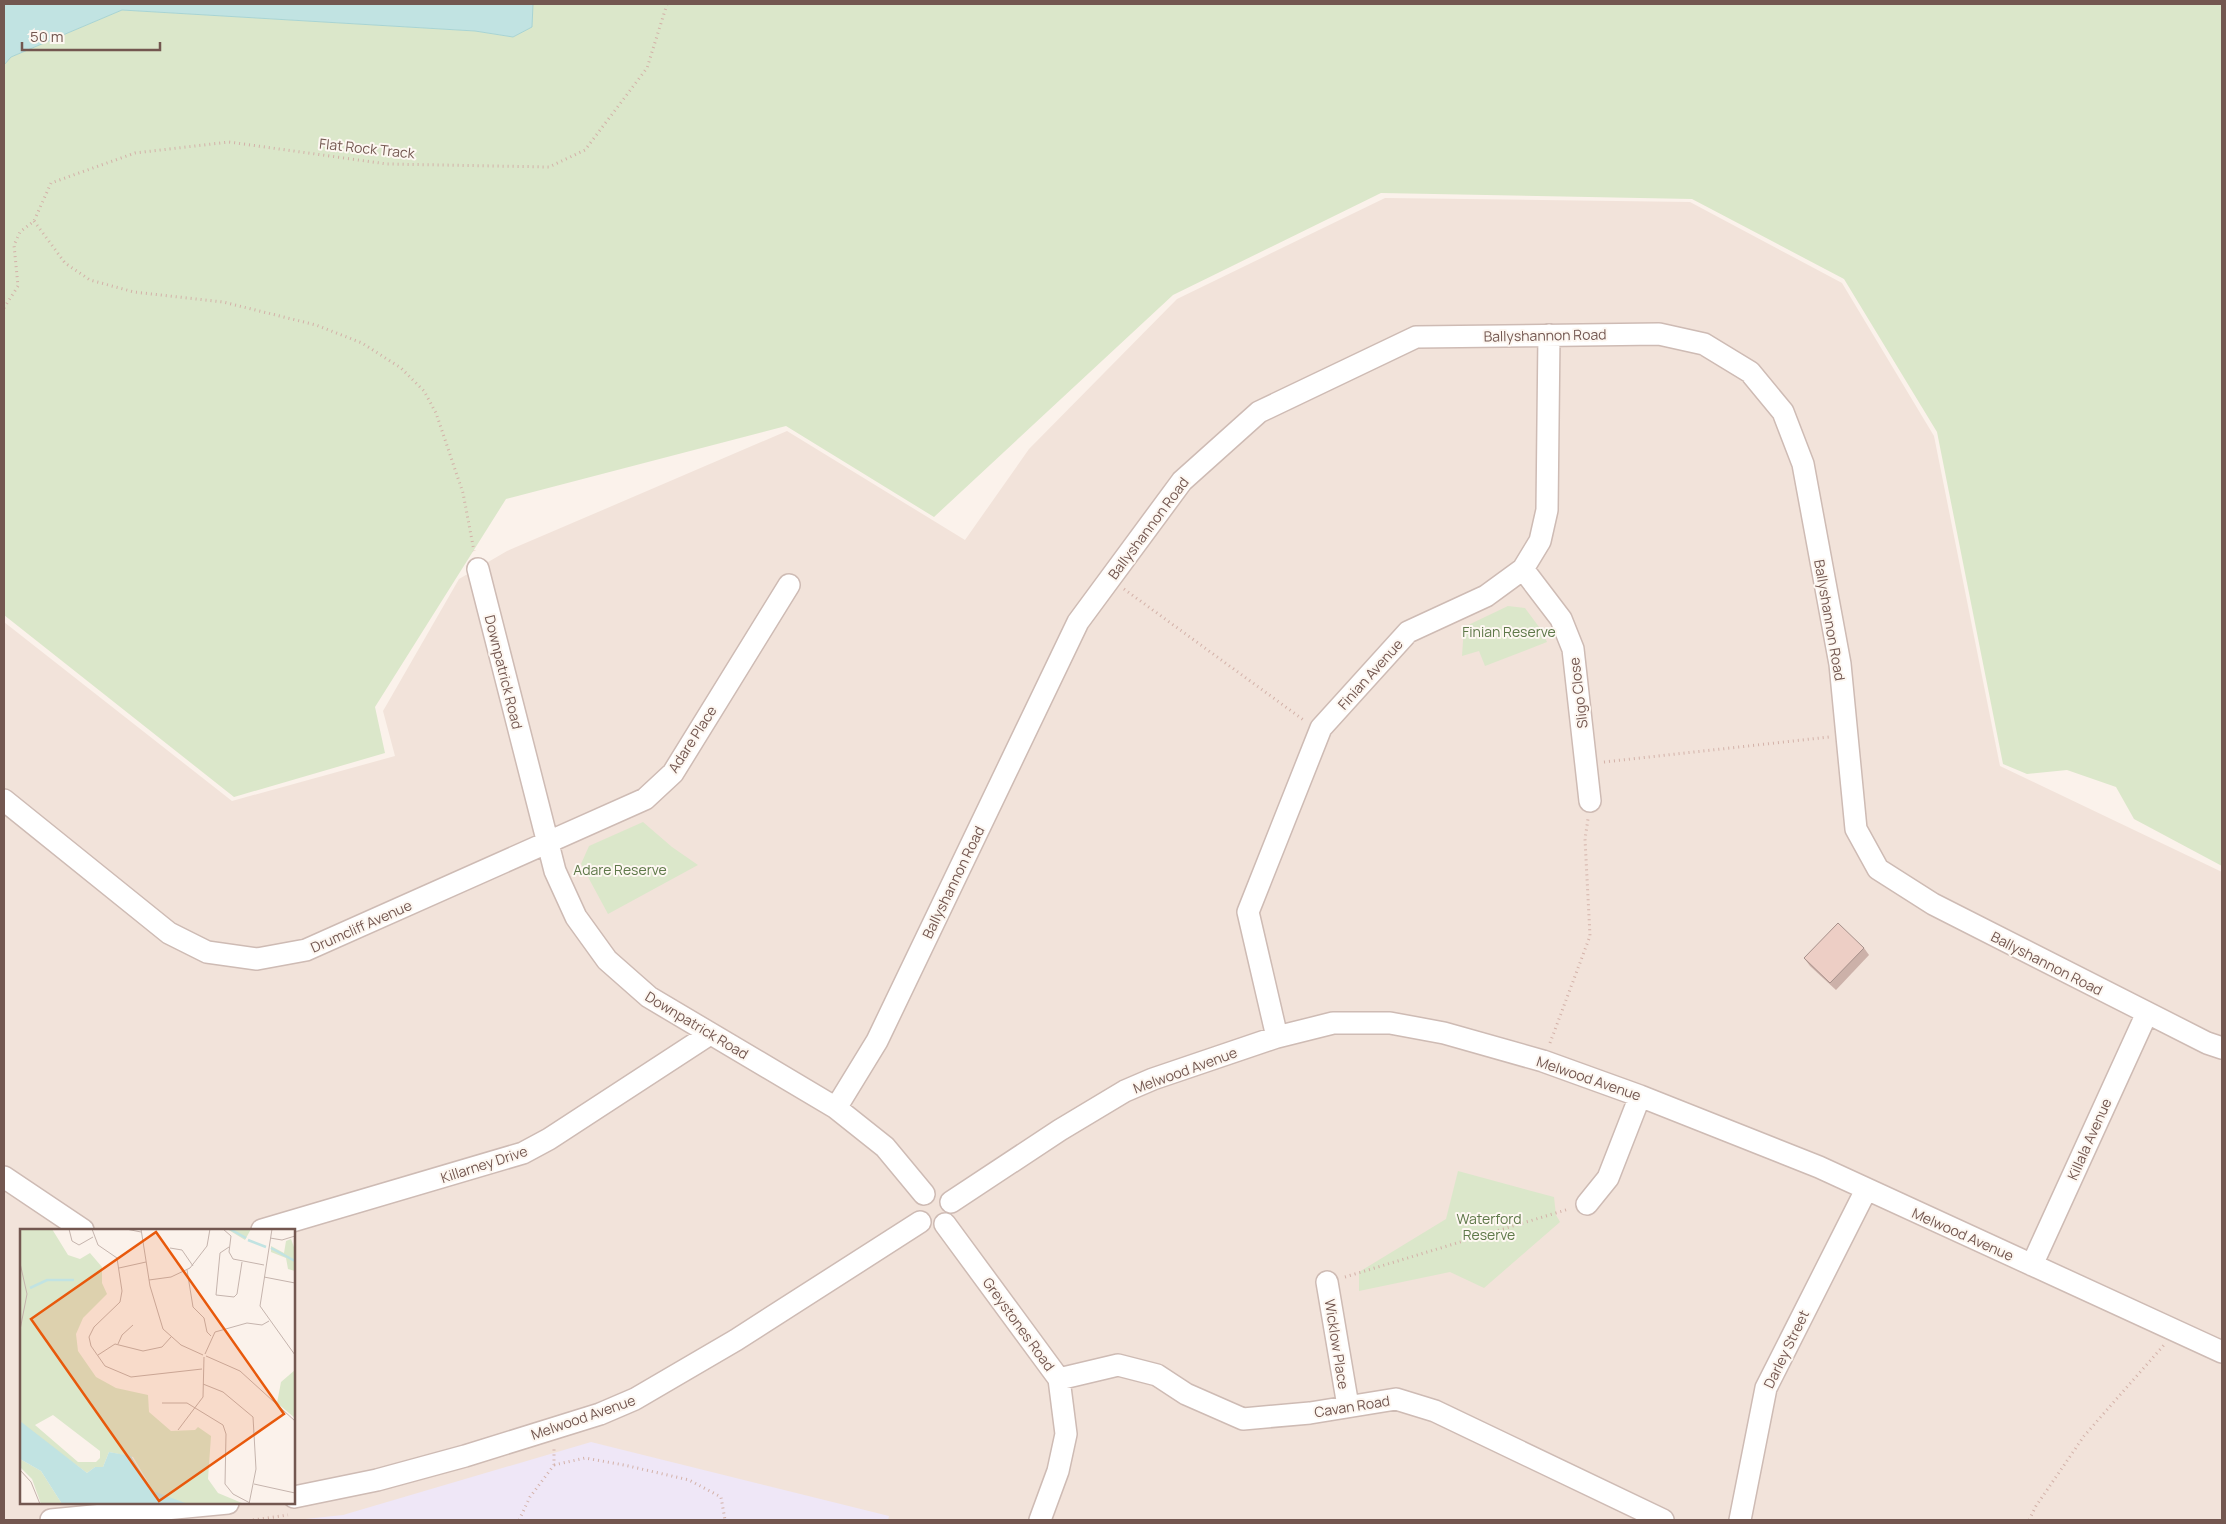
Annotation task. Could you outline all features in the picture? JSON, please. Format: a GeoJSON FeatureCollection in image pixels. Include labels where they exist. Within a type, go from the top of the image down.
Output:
{"type":"FeatureCollection","features":[{"type":"Feature","properties":{"kind":"street","name":"Ballyshannon Road"},"geometry":{"type":"LineString","coordinates":[[836,1108],[877,1041],[1078,622],[1182,481],[1259,412],[1416,337],[1659,334],[1704,344],[1750,372],[1783,412],[1803,464],[1840,664],[1856,829],[1878,869],[1933,904],[2207,1043],[2222,1048]]}},
{"type":"Feature","properties":{"kind":"street","name":"Finian Avenue"},"geometry":{"type":"LineString","coordinates":[[1277,1037],[1248,912],[1321,728],[1408,632],[1486,596],[1523,569],[1540,542],[1547,510],[1549,335]]}},
{"type":"Feature","properties":{"kind":"street","name":"Downpatrick Road"},"geometry":{"type":"LineString","coordinates":[[478,569],[555,871],[576,917],[607,960],[649,997],[836,1108],[885,1147],[924,1194]]}},
{"type":"Feature","properties":{"kind":"street","name":"Sligo Close"},"geometry":{"type":"LineString","coordinates":[[1523,569],[1561,619],[1573,649],[1590,801]]}},
{"type":"Feature","properties":{"kind":"street","name":"Adare Place"},"geometry":{"type":"LineString","coordinates":[[549,842],[645,799],[673,773],[789,585]]}},
{"type":"Feature","properties":{"kind":"street","name":"Drumcliff Avenue"},"geometry":{"type":"LineString","coordinates":[[4,800],[169,933],[207,952],[257,959],[306,950],[549,842]]}},
{"type":"Feature","properties":{"kind":"street","name":"Killala Avenue"},"geometry":{"type":"LineString","coordinates":[[2032,1265],[2147,1013]]}},
{"type":"Feature","properties":{"kind":"street","name":"Melwood Avenue"},"geometry":{"type":"LineString","coordinates":[[951,1202],[1060,1130],[1125,1091],[1153,1079],[1277,1037],[1333,1023],[1390,1022],[1444,1033],[1543,1061],[1640,1096],[1819,1166],[1866,1190],[2222,1352]]}},
{"type":"Feature","properties":{"kind":"street","name":"Killarney Drive"},"geometry":{"type":"LineString","coordinates":[[265,1229],[523,1154],[549,1140],[710,1034]]}},
{"type":"Feature","properties":{"kind":"street"},"geometry":{"type":"LineString","coordinates":[[1586,1204],[1608,1178],[1640,1096]]}},
{"type":"Feature","properties":{"kind":"street"},"geometry":{"type":"LineString","coordinates":[[4,1177],[82,1229]]}},
{"type":"Feature","properties":{"kind":"street","name":"Darley Street"},"geometry":{"type":"LineString","coordinates":[[1740,1520],[1766,1388],[1866,1190]]}},
{"type":"Feature","properties":{"kind":"street"},"geometry":{"type":"LineString","coordinates":[[936,1191],[948,1197],[951,1202],[952,1214],[945,1224],[940,1227],[929,1228],[920,1222],[915,1210],[916,1204],[924,1194],[936,1191]]}},
{"type":"Feature","properties":{"kind":"street","name":"Melwood Avenue"},"geometry":{"type":"LineString","coordinates":[[295,1496],[377,1480],[456,1458],[600,1414],[635,1399],[736,1340],[920,1222]]}},
{"type":"Feature","properties":{"kind":"street","name":"Greystones Road"},"geometry":{"type":"LineString","coordinates":[[945,1224],[1059,1379],[1066,1434],[1058,1471],[1040,1520]]}},
{"type":"Feature","properties":{"kind":"street","name":"Wicklow Place"},"geometry":{"type":"LineString","coordinates":[[1327,1282],[1348,1406]]}},
{"type":"Feature","properties":{"kind":"street","name":"Cavan Road"},"geometry":{"type":"LineString","coordinates":[[1059,1379],[1118,1365],[1157,1375],[1186,1394],[1243,1419],[1310,1413],[1396,1398],[1435,1411],[1663,1520]]}},
{"type":"Feature","properties":{"kind":"street"},"geometry":{"type":"LineString","coordinates":[[50,1520],[218,1504]]}},
{"type":"Feature","properties":{"kind":"path","name":"Flat Rock Track"},"geometry":{"type":"LineString","coordinates":[[34,221],[51,183],[135,153],[229,142],[387,164],[549,167],[585,150],[647,68],[667,4]]}},
{"type":"Feature","properties":{"kind":"path"},"geometry":{"type":"LineString","coordinates":[[4,308],[18,286],[14,244],[20,232],[34,221],[65,263],[90,280],[134,292],[223,302],[316,325],[362,343],[401,368],[424,391],[436,413],[463,493],[478,569]]}},
{"type":"Feature","properties":{"kind":"path"},"geometry":{"type":"LineString","coordinates":[[1110,578],[1133,597],[1305,722],[1321,728]]}},
{"type":"Feature","properties":{"kind":"path"},"geometry":{"type":"LineString","coordinates":[[1586,764],[1846,736]]}},
{"type":"Feature","properties":{"kind":"path"},"geometry":{"type":"LineString","coordinates":[[1543,1061],[1590,936],[1585,838],[1590,801]]}},
{"type":"Feature","properties":{"kind":"path"},"geometry":{"type":"LineString","coordinates":[[1327,1282],[1586,1204]]}},
{"type":"Feature","properties":{"kind":"path"},"geometry":{"type":"LineString","coordinates":[[2029,1520],[2036,1506],[2084,1436],[2177,1330]]}},
{"type":"Feature","properties":{"kind":"path"},"geometry":{"type":"LineString","coordinates":[[519,1520],[530,1497],[554,1466],[556,1453],[553,1445]]}},
{"type":"Feature","properties":{"kind":"path"},"geometry":{"type":"LineString","coordinates":[[554,1466],[586,1458],[689,1480],[721,1497],[725,1520]]}},
{"type":"Feature","properties":{"kind":"shaded area"},"geometry":{"type":"Polygon","coordinates":[[[1385,198],[1690,202],[1842,283],[1934,436],[2000,766],[2222,872],[2222,1520],[4,1520],[4,622],[232,801],[395,756],[383,711],[459,579],[507,551],[787,431],[965,540],[1029,449],[1177,299],[1385,198]]]}},
{"type":"Feature","properties":{"kind":"shaded area"},"geometry":{"type":"Polygon","coordinates":[[[591,1442],[889,1516],[888,1520],[296,1520],[343,1515],[591,1442]]]}},
{"type":"Feature","properties":{"kind":"green space"},"geometry":{"type":"Polygon","coordinates":[[[533,4],[2222,4],[2222,866],[2134,819],[2116,787],[2067,770],[2027,774],[2003,764],[1937,432],[1844,279],[1692,199],[1381,193],[1173,295],[934,517],[786,426],[506,499],[375,707],[385,753],[234,797],[4,615],[4,65],[11,57],[122,10],[475,31],[513,37],[532,27],[533,4]]]}},
{"type":"Feature","properties":{"kind":"green space","name":"Finian Reserve"},"geometry":{"type":"Polygon","coordinates":[[[1508,606],[1525,608],[1542,631],[1547,642],[1485,666],[1479,651],[1462,656],[1464,627],[1508,606]]]}},
{"type":"Feature","properties":{"kind":"green space","name":"Adare Reserve"},"geometry":{"type":"Polygon","coordinates":[[[643,822],[672,847],[698,865],[608,914],[581,864],[589,846],[643,822]]]}},
{"type":"Feature","properties":{"kind":"green space","name":"Waterford Reserve"},"geometry":{"type":"Polygon","coordinates":[[[1458,1171],[1554,1197],[1556,1215],[1560,1222],[1484,1288],[1450,1272],[1359,1291],[1359,1272],[1446,1219],[1458,1171]]]}},
{"type":"Feature","properties":{"kind":"water"},"geometry":{"type":"Polygon","coordinates":[[[4,4],[533,4],[532,27],[513,37],[475,31],[122,10],[11,57],[4,65],[4,4]]]}},
{"type":"Feature","properties":{"kind":"building"},"geometry":{"type":"Polygon","coordinates":[[[1838,923],[1864,948],[1830,983],[1804,958],[1838,923]]]}}]}
